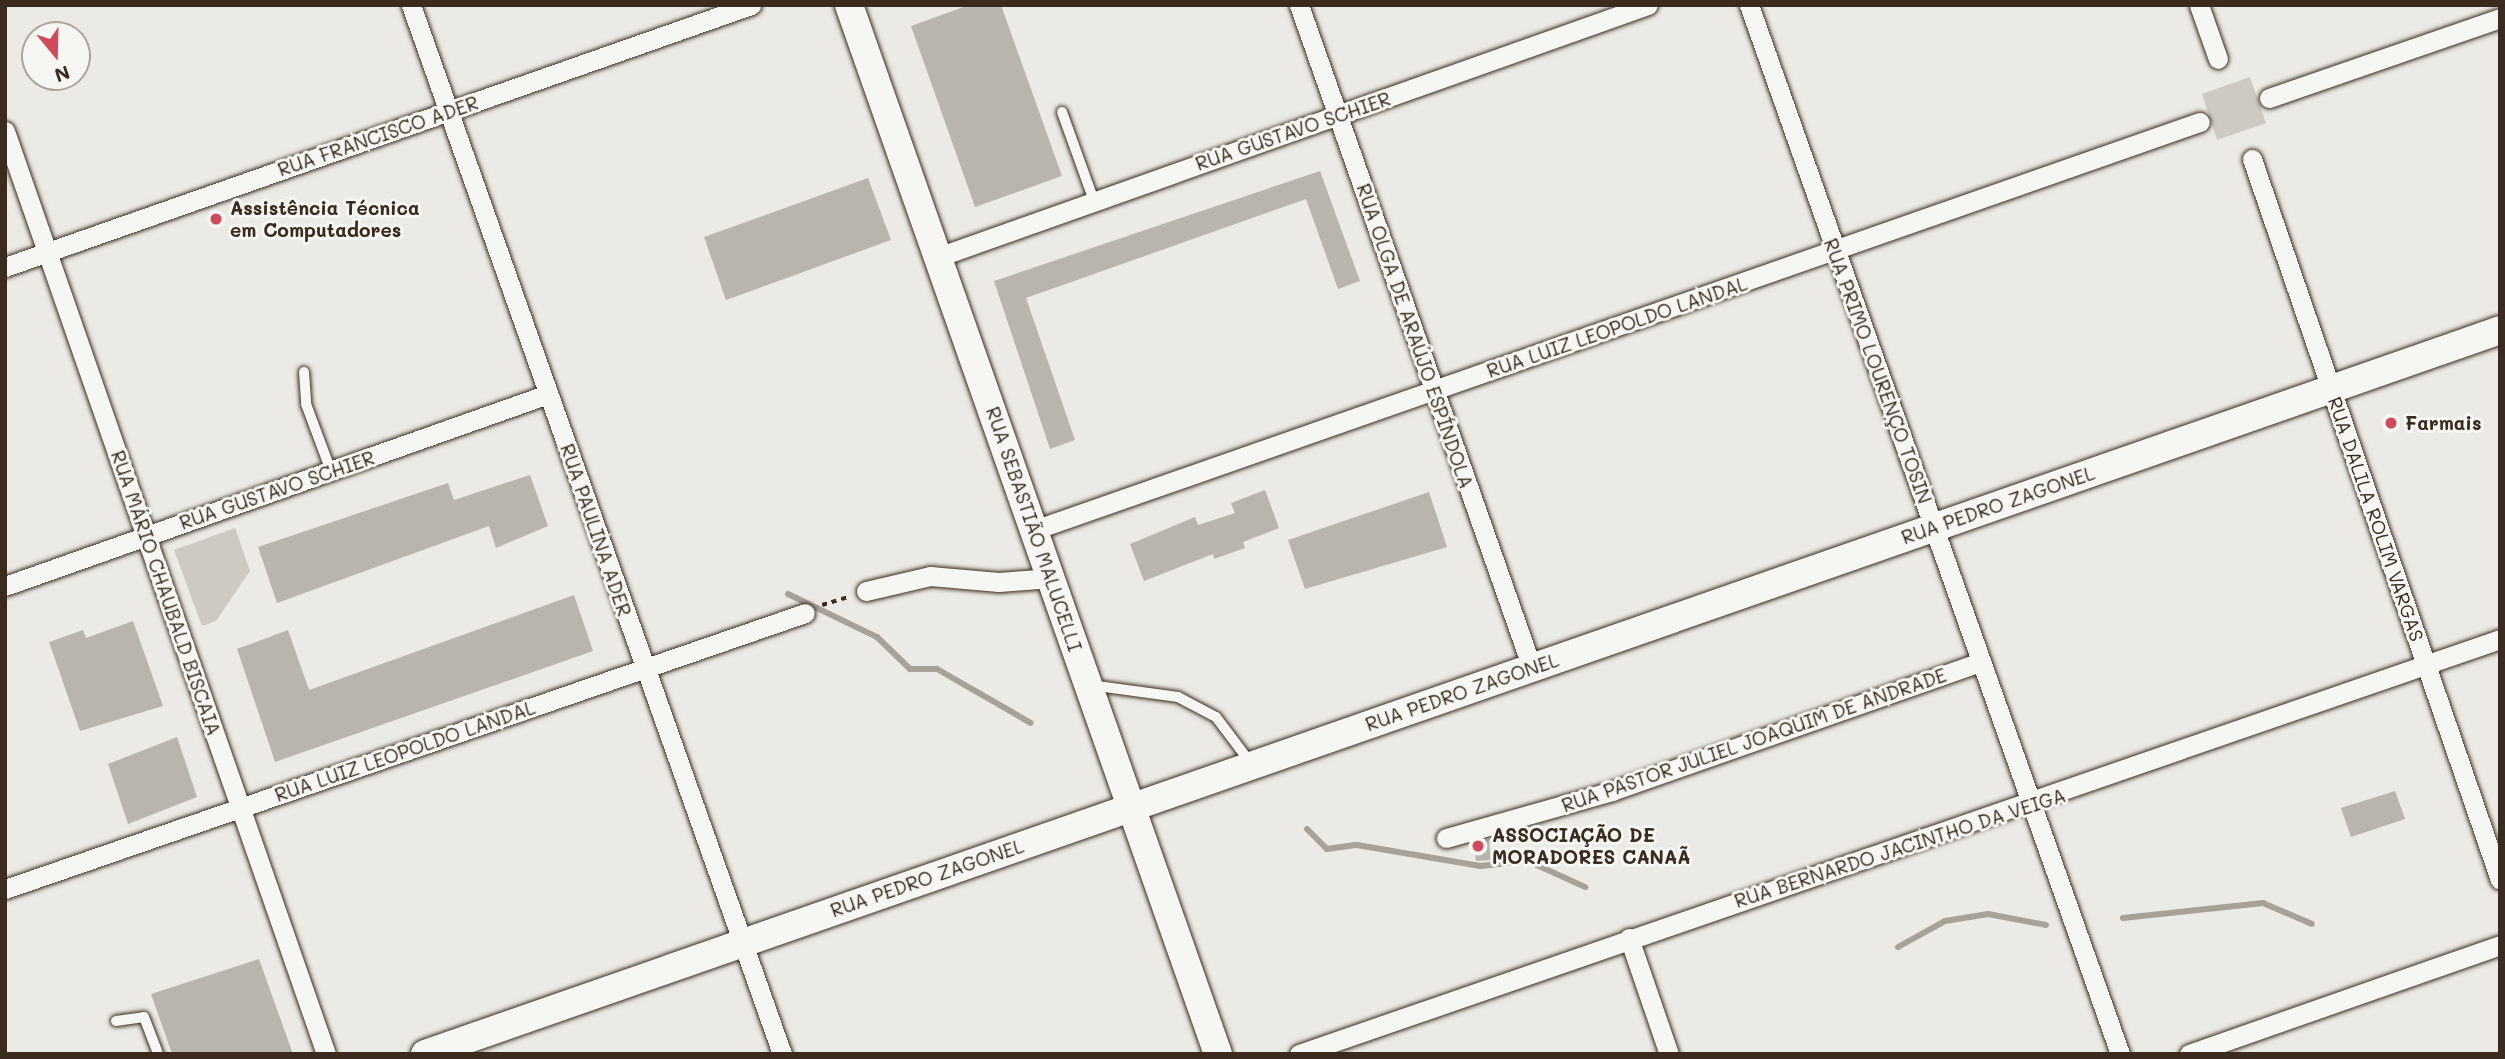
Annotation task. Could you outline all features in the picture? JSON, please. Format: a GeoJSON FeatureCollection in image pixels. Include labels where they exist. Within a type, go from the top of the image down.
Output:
{"type":"FeatureCollection","features":[{"type":"Feature","properties":{"kind":"street","name":"RUA PAULINA ADER"},"geometry":{"type":"LineString","coordinates":[[411,5],[782,1054]]}},
{"type":"Feature","properties":{"kind":"street","name":"RUA FRANCISCO ADER"},"geometry":{"type":"LineString","coordinates":[[5,267],[751,5]]}},
{"type":"Feature","properties":{"kind":"street","name":"RUA SEBASTIÃO MALUCELLI"},"geometry":{"type":"LineString","coordinates":[[849,5],[1218,1054]]}},
{"type":"Feature","properties":{"kind":"street","name":"RUA OLGA DE ARAÚJO ESPÍNDOLA"},"geometry":{"type":"LineString","coordinates":[[1299,5],[1532,667]]}},
{"type":"Feature","properties":{"kind":"street","name":"RUA GUSTAVO SCHIER"},"geometry":{"type":"LineString","coordinates":[[938,257],[1648,5]]}},
{"type":"Feature","properties":{"kind":"street","name":"RUA PRIMO LOURENÇO TOSIN"},"geometry":{"type":"LineString","coordinates":[[1749,5],[2120,1054]]}},
{"type":"Feature","properties":{"kind":"street"},"geometry":{"type":"LineString","coordinates":[[2199,5],[2218,59]]}},
{"type":"Feature","properties":{"kind":"street"},"geometry":{"type":"LineString","coordinates":[[2269,99],[2500,18]]}},
{"type":"Feature","properties":{"kind":"street","name":"RUA LUIZ LEOPOLDO LANDAL"},"geometry":{"type":"LineString","coordinates":[[1034,530],[2200,122]]}},
{"type":"Feature","properties":{"kind":"street","name":"RUA MÁRIO CHAUBALD BISCAIA"},"geometry":{"type":"LineString","coordinates":[[5,131],[326,1054]]}},
{"type":"Feature","properties":{"kind":"street","name":"RUA DALILA ROLIM VARGAS"},"geometry":{"type":"LineString","coordinates":[[2252,159],[2500,880]]}},
{"type":"Feature","properties":{"kind":"street","name":"RUA PEDRO ZAGONEL"},"geometry":{"type":"LineString","coordinates":[[425,1054],[2500,330]]}},
{"type":"Feature","properties":{"kind":"street","name":"RUA GUSTAVO SCHIER"},"geometry":{"type":"LineString","coordinates":[[5,586],[548,394]]}},
{"type":"Feature","properties":{"kind":"street"},"geometry":{"type":"LineString","coordinates":[[866,591],[930,576],[999,582],[1051,578]]}},
{"type":"Feature","properties":{"kind":"street","name":"RUA LUIZ LEOPOLDO LANDAL"},"geometry":{"type":"LineString","coordinates":[[5,889],[812,609]]}},
{"type":"Feature","properties":{"kind":"street","name":"RUA BERNARDO JACINTHO DA VEIGA"},"geometry":{"type":"LineString","coordinates":[[1299,1054],[1629,938],[2032,804],[2500,639]]}},
{"type":"Feature","properties":{"kind":"street","name":"RUA PASTOR JULIEL JOAQUIM DE ANDRADE"},"geometry":{"type":"LineString","coordinates":[[1446,838],[1612,791],[1981,662]]}},
{"type":"Feature","properties":{"kind":"street"},"geometry":{"type":"LineString","coordinates":[[1629,938],[1669,1054]]}},
{"type":"Feature","properties":{"kind":"street"},"geometry":{"type":"LineString","coordinates":[[2189,1054],[2500,946]]}},
{"type":"Feature","properties":{"kind":"lane"},"geometry":{"type":"LineString","coordinates":[[1062,112],[1094,201]]}},
{"type":"Feature","properties":{"kind":"lane"},"geometry":{"type":"LineString","coordinates":[[304,373],[306,404],[331,471]]}},
{"type":"Feature","properties":{"kind":"lane"},"geometry":{"type":"LineString","coordinates":[[1088,685],[1178,697],[1216,717],[1252,765]]}},
{"type":"Feature","properties":{"kind":"lane"},"geometry":{"type":"LineString","coordinates":[[116,1021],[144,1017],[158,1054]]}},
{"type":"Feature","properties":{"kind":"path"},"geometry":{"type":"LineString","coordinates":[[812,609],[866,591]]}},
{"type":"Feature","properties":{"kind":"shaded area"},"geometry":{"type":"Polygon","coordinates":[[[2250,77],[2266,123],[2217,140],[2202,94],[2250,77]]]}},
{"type":"Feature","properties":{"kind":"shaded area"},"geometry":{"type":"Polygon","coordinates":[[[235,528],[250,571],[216,621],[202,626],[174,550],[235,528]]]}},
{"type":"Feature","properties":{"kind":"building"},"geometry":{"type":"Polygon","coordinates":[[[969,5],[1001,5],[1062,176],[975,207],[911,26],[969,5]]]}},
{"type":"Feature","properties":{"kind":"building"},"geometry":{"type":"Polygon","coordinates":[[[1320,171],[1360,281],[1338,289],[1306,199],[1026,298],[1075,440],[1050,449],[994,281],[1320,171]]]}},
{"type":"Feature","properties":{"kind":"building"},"geometry":{"type":"Polygon","coordinates":[[[868,178],[891,240],[726,300],[704,237],[868,178]]]}},
{"type":"Feature","properties":{"kind":"building"},"geometry":{"type":"Polygon","coordinates":[[[530,475],[548,526],[496,548],[489,526],[277,603],[258,547],[448,483],[454,500],[530,475]]]}},
{"type":"Feature","properties":{"kind":"building"},"geometry":{"type":"Polygon","coordinates":[[[1265,490],[1279,528],[1243,542],[1245,548],[1214,559],[1213,554],[1144,581],[1130,544],[1195,517],[1198,525],[1235,513],[1231,503],[1265,490]]]}},
{"type":"Feature","properties":{"kind":"building"},"geometry":{"type":"Polygon","coordinates":[[[1429,492],[1447,547],[1305,589],[1288,540],[1429,492]]]}},
{"type":"Feature","properties":{"kind":"building"},"geometry":{"type":"Polygon","coordinates":[[[574,595],[593,651],[275,762],[237,649],[288,630],[309,690],[574,595]]]}},
{"type":"Feature","properties":{"kind":"building"},"geometry":{"type":"Polygon","coordinates":[[[133,621],[163,706],[80,731],[49,642],[83,630],[86,638],[133,621]]]}},
{"type":"Feature","properties":{"kind":"building"},"geometry":{"type":"Polygon","coordinates":[[[177,737],[197,797],[128,824],[108,764],[177,737]]]}},
{"type":"Feature","properties":{"kind":"building"},"geometry":{"type":"Polygon","coordinates":[[[2395,791],[2405,819],[2351,837],[2341,808],[2395,791]]]}},
{"type":"Feature","properties":{"kind":"building","name":"ASSOCIAÇÃO DE MORADORES CANAÃ"},"geometry":{"type":"Polygon","coordinates":[[[1489,839],[1491,860],[1476,861],[1473,843],[1489,839]]]}},
{"type":"Feature","properties":{"kind":"building"},"geometry":{"type":"Polygon","coordinates":[[[259,959],[293,1054],[172,1054],[151,994],[259,959]]]}},
{"type":"Feature","properties":{"kind":"waterway"},"geometry":{"type":"LineString","coordinates":[[788,594],[877,637],[910,669],[937,669],[1031,723]]}},
{"type":"Feature","properties":{"kind":"waterway"},"geometry":{"type":"LineString","coordinates":[[1307,829],[1327,849],[1357,845],[1480,866],[1528,861],[1585,887]]}},
{"type":"Feature","properties":{"kind":"waterway"},"geometry":{"type":"LineString","coordinates":[[2123,918],[2263,903],[2312,924]]}},
{"type":"Feature","properties":{"kind":"waterway"},"geometry":{"type":"LineString","coordinates":[[1898,947],[1945,921],[1988,914],[2046,925]]}},
{"type":"Feature","properties":{"kind":"place","name":"Assistência Técnica em Computadores"},"geometry":{"type":"Point","coordinates":[216,219]}},
{"type":"Feature","properties":{"kind":"place","name":"Farmais"},"geometry":{"type":"Point","coordinates":[2391,423]}},
{"type":"Feature","properties":{"kind":"place","name":"ASSOCIAÇÃO DE MORADORES CANAÃ"},"geometry":{"type":"Point","coordinates":[1478,846]}}]}
